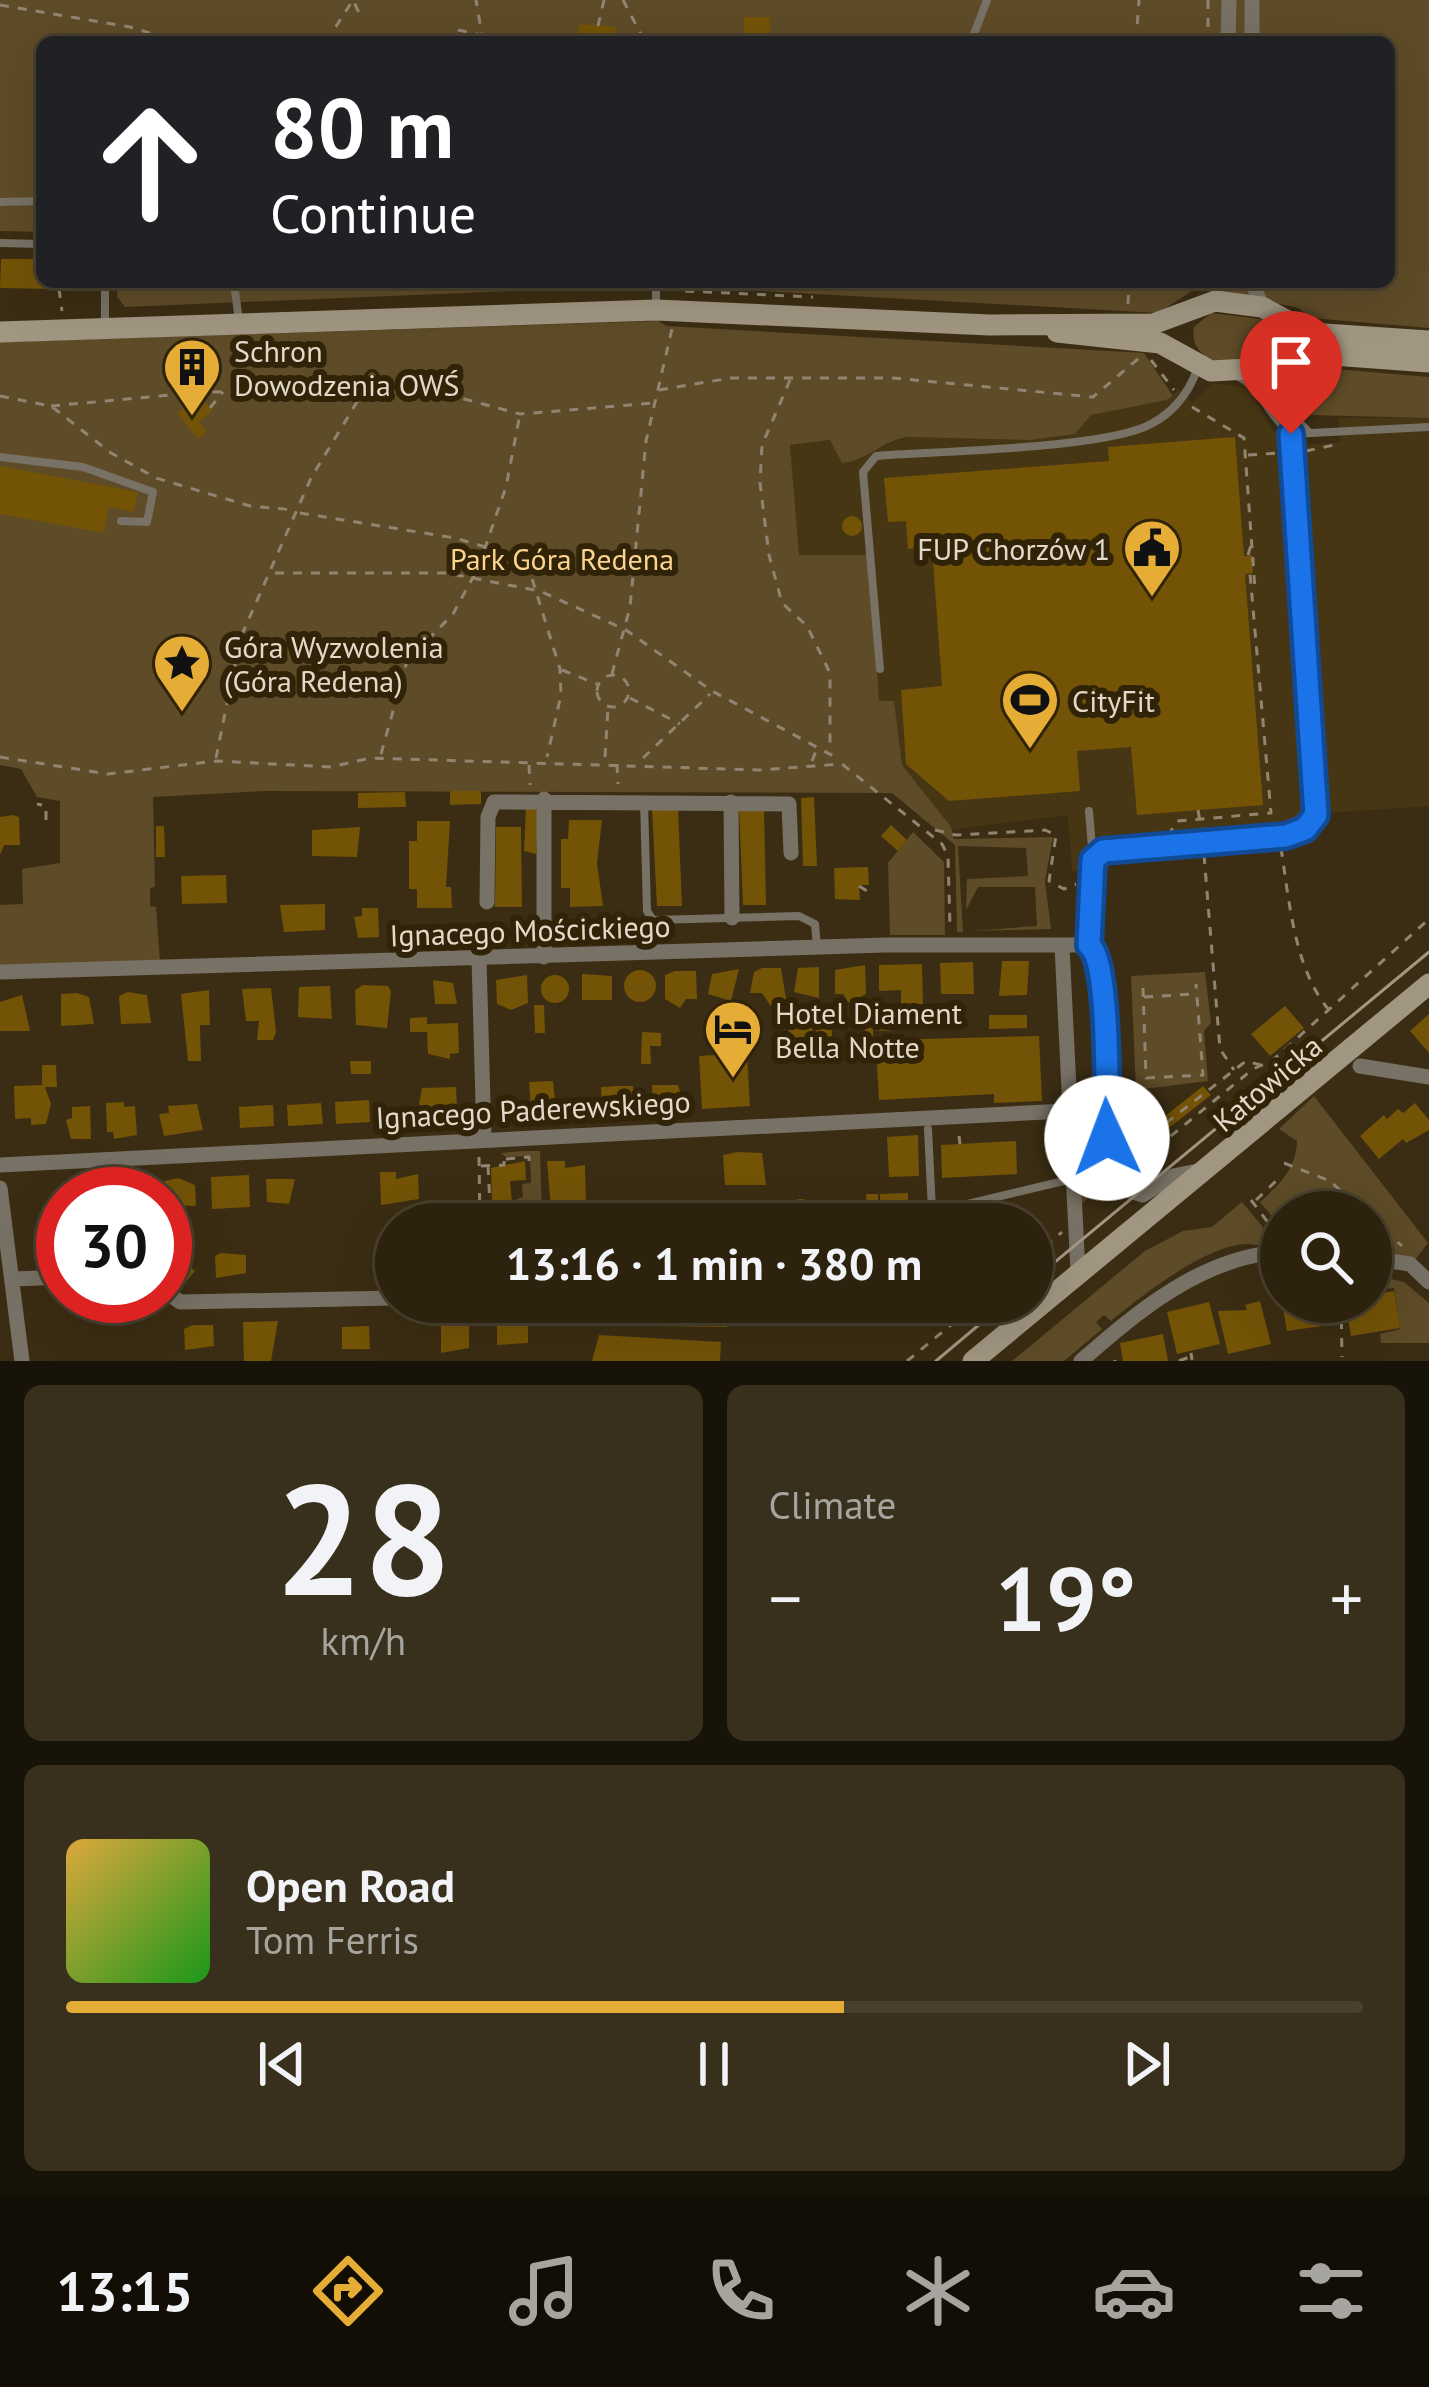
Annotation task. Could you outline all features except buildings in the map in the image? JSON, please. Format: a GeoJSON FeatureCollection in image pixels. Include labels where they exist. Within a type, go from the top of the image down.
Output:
{"type":"FeatureCollection","features":[{"type":"Feature","properties":{"kind":"street"},"geometry":{"type":"LineString","coordinates":[[1228,0],[1228,36]]}},
{"type":"Feature","properties":{"kind":"street"},"geometry":{"type":"LineString","coordinates":[[1252,0],[1252,36]]}},
{"type":"Feature","properties":{"kind":"street"},"geometry":{"type":"LineString","coordinates":[[1258,288],[1294,326],[1310,333],[1429,341]]}},
{"type":"Feature","properties":{"kind":"street"},"geometry":{"type":"LineString","coordinates":[[0,332],[239,323],[665,317],[1159,324],[1212,296],[1271,301]]}},
{"type":"Feature","properties":{"kind":"street"},"geometry":{"type":"LineString","coordinates":[[1191,364],[1184,326],[1212,296]]}},
{"type":"Feature","properties":{"kind":"street"},"geometry":{"type":"LineString","coordinates":[[1009,325],[1160,344],[1191,364],[1230,373],[1325,355],[1429,362]]}},
{"type":"Feature","properties":{"kind":"street"},"geometry":{"type":"LineString","coordinates":[[1285,360],[1294,326]]}},
{"type":"Feature","properties":{"kind":"street"},"geometry":{"type":"LineString","coordinates":[[537,799],[544,957]]}},
{"type":"Feature","properties":{"kind":"street"},"geometry":{"type":"LineString","coordinates":[[488,902],[490,806],[537,799],[789,805],[790,854]]}},
{"type":"Feature","properties":{"kind":"street"},"geometry":{"type":"LineString","coordinates":[[730,802],[732,919]]}},
{"type":"Feature","properties":{"kind":"street","name":"Ignacego Mościckiego"},"geometry":{"type":"LineString","coordinates":[[0,972],[1029,941],[1089,945]]}},
{"type":"Feature","properties":{"kind":"street"},"geometry":{"type":"LineString","coordinates":[[1089,945],[1098,954],[1101,982],[1110,1169],[1124,1189],[1143,1195],[1173,1176],[1211,1168]]}},
{"type":"Feature","properties":{"kind":"street"},"geometry":{"type":"LineString","coordinates":[[1062,946],[1078,1273]]}},
{"type":"Feature","properties":{"kind":"street"},"geometry":{"type":"LineString","coordinates":[[479,959],[481,1144]]}},
{"type":"Feature","properties":{"kind":"street","name":"Katowicka"},"geometry":{"type":"LineString","coordinates":[[974,1361],[1429,984]]}},
{"type":"Feature","properties":{"kind":"street"},"geometry":{"type":"LineString","coordinates":[[1360,1066],[1429,1077]]}},
{"type":"Feature","properties":{"kind":"street","name":"Ignacego Paderewskiego"},"geometry":{"type":"LineString","coordinates":[[0,1165],[1107,1109]]}},
{"type":"Feature","properties":{"kind":"street"},"geometry":{"type":"LineString","coordinates":[[0,1188],[22,1361]]}},
{"type":"Feature","properties":{"kind":"street"},"geometry":{"type":"LineString","coordinates":[[1081,1361],[1132,1316],[1202,1273],[1260,1254]]}},
{"type":"Feature","properties":{"kind":"street"},"geometry":{"type":"LineString","coordinates":[[1392,1261],[1410,1264],[1428,1278]]}},
{"type":"Feature","properties":{"kind":"street"},"geometry":{"type":"LineString","coordinates":[[14,1280],[36,1279]]}},
{"type":"Feature","properties":{"kind":"street"},"geometry":{"type":"LineString","coordinates":[[192,1302],[375,1298]]}},
{"type":"Feature","properties":{"kind":"lane"},"geometry":{"type":"LineString","coordinates":[[973,36],[987,0]]}},
{"type":"Feature","properties":{"kind":"lane"},"geometry":{"type":"LineString","coordinates":[[0,202],[36,201]]}},
{"type":"Feature","properties":{"kind":"lane"},"geometry":{"type":"LineString","coordinates":[[0,243],[36,244]]}},
{"type":"Feature","properties":{"kind":"lane"},"geometry":{"type":"LineString","coordinates":[[105,288],[105,328]]}},
{"type":"Feature","properties":{"kind":"lane"},"geometry":{"type":"LineString","coordinates":[[235,288],[239,323]]}},
{"type":"Feature","properties":{"kind":"lane"},"geometry":{"type":"LineString","coordinates":[[658,288],[665,317]]}},
{"type":"Feature","properties":{"kind":"lane"},"geometry":{"type":"LineString","coordinates":[[1093,860],[1103,851],[1280,837],[1305,829],[1318,804],[1291,434],[1293,378],[1303,365],[1325,355]]}},
{"type":"Feature","properties":{"kind":"lane"},"geometry":{"type":"LineString","coordinates":[[1285,360],[1279,397],[1310,432]]}},
{"type":"Feature","properties":{"kind":"lane"},"geometry":{"type":"LineString","coordinates":[[880,669],[863,472],[876,456],[1079,440],[1144,428],[1179,403],[1191,364]]}},
{"type":"Feature","properties":{"kind":"lane"},"geometry":{"type":"LineString","coordinates":[[1230,373],[1257,389],[1270,415],[1291,434],[1429,428]]}},
{"type":"Feature","properties":{"kind":"lane"},"geometry":{"type":"LineString","coordinates":[[0,457],[83,467],[153,492]]}},
{"type":"Feature","properties":{"kind":"lane"},"geometry":{"type":"LineString","coordinates":[[121,521],[147,522],[153,492],[161,480]]}},
{"type":"Feature","properties":{"kind":"lane"},"geometry":{"type":"LineString","coordinates":[[644,800],[647,911],[653,920],[808,917],[815,924],[817,948]]}},
{"type":"Feature","properties":{"kind":"lane"},"geometry":{"type":"LineString","coordinates":[[1089,811],[1093,860],[1089,945]]}},
{"type":"Feature","properties":{"kind":"lane"},"geometry":{"type":"LineString","coordinates":[[928,1129],[932,1203]]}},
{"type":"Feature","properties":{"kind":"lane"},"geometry":{"type":"LineString","coordinates":[[964,1203],[1072,1179]]}},
{"type":"Feature","properties":{"kind":"path"},"geometry":{"type":"LineString","coordinates":[[330,36],[353,0],[361,17]]}},
{"type":"Feature","properties":{"kind":"path"},"geometry":{"type":"LineString","coordinates":[[458,30],[482,35],[476,0]]}},
{"type":"Feature","properties":{"kind":"path"},"geometry":{"type":"LineString","coordinates":[[598,26],[604,0]]}},
{"type":"Feature","properties":{"kind":"path"},"geometry":{"type":"LineString","coordinates":[[623,0],[641,36]]}},
{"type":"Feature","properties":{"kind":"path"},"geometry":{"type":"LineString","coordinates":[[1208,0],[1208,36]]}},
{"type":"Feature","properties":{"kind":"path"},"geometry":{"type":"LineString","coordinates":[[1130,5],[1138,2],[1136,36]]}},
{"type":"Feature","properties":{"kind":"path"},"geometry":{"type":"LineString","coordinates":[[0,5],[160,36]]}},
{"type":"Feature","properties":{"kind":"path"},"geometry":{"type":"LineString","coordinates":[[1127,314],[1129,288]]}},
{"type":"Feature","properties":{"kind":"path"},"geometry":{"type":"LineString","coordinates":[[1271,301],[1273,288]]}},
{"type":"Feature","properties":{"kind":"path"},"geometry":{"type":"LineString","coordinates":[[59,289],[62,311]]}},
{"type":"Feature","properties":{"kind":"path"},"geometry":{"type":"LineString","coordinates":[[598,684],[612,674],[626,630],[665,317]]}},
{"type":"Feature","properties":{"kind":"path"},"geometry":{"type":"LineString","coordinates":[[659,390],[731,378],[790,378],[952,382],[1093,397],[1145,352],[1176,392]]}},
{"type":"Feature","properties":{"kind":"path"},"geometry":{"type":"LineString","coordinates":[[790,378],[762,445],[760,483],[769,555],[782,603],[807,626],[830,673],[830,752]]}},
{"type":"Feature","properties":{"kind":"path"},"geometry":{"type":"LineString","coordinates":[[0,396],[51,406],[224,392],[364,390],[442,393],[520,414],[653,403]]}},
{"type":"Feature","properties":{"kind":"path"},"geometry":{"type":"LineString","coordinates":[[216,761],[233,661],[298,512],[364,390]]}},
{"type":"Feature","properties":{"kind":"path"},"geometry":{"type":"LineString","coordinates":[[209,407],[224,392]]}},
{"type":"Feature","properties":{"kind":"path"},"geometry":{"type":"LineString","coordinates":[[51,406],[111,453],[161,480],[250,506],[520,554],[540,591],[560,669],[561,694],[547,757]]}},
{"type":"Feature","properties":{"kind":"path"},"geometry":{"type":"LineString","coordinates":[[1191,406],[1244,438],[1271,813],[1280,837],[1293,922],[1319,999],[1330,1011]]}},
{"type":"Feature","properties":{"kind":"path"},"geometry":{"type":"LineString","coordinates":[[381,754],[399,705],[407,661],[453,614],[474,577],[506,488],[520,414]]}},
{"type":"Feature","properties":{"kind":"path"},"geometry":{"type":"LineString","coordinates":[[1298,451],[1335,448],[1334,444]]}},
{"type":"Feature","properties":{"kind":"path"},"geometry":{"type":"LineString","coordinates":[[1246,456],[1285,452]]}},
{"type":"Feature","properties":{"kind":"path"},"geometry":{"type":"LineString","coordinates":[[1248,555],[1254,534]]}},
{"type":"Feature","properties":{"kind":"path"},"geometry":{"type":"LineString","coordinates":[[275,573],[383,569],[474,577],[540,591],[626,630],[712,691],[839,759]]}},
{"type":"Feature","properties":{"kind":"path"},"geometry":{"type":"LineString","coordinates":[[1250,574],[1255,592]]}},
{"type":"Feature","properties":{"kind":"path"},"geometry":{"type":"LineString","coordinates":[[560,669],[598,684]]}},
{"type":"Feature","properties":{"kind":"path"},"geometry":{"type":"LineString","coordinates":[[612,674],[627,681],[628,697]]}},
{"type":"Feature","properties":{"kind":"path"},"geometry":{"type":"LineString","coordinates":[[598,684],[598,698],[609,706]]}},
{"type":"Feature","properties":{"kind":"path"},"geometry":{"type":"LineString","coordinates":[[643,758],[712,691]]}},
{"type":"Feature","properties":{"kind":"path"},"geometry":{"type":"LineString","coordinates":[[609,706],[628,697]]}},
{"type":"Feature","properties":{"kind":"path"},"geometry":{"type":"LineString","coordinates":[[628,697],[680,724]]}},
{"type":"Feature","properties":{"kind":"path"},"geometry":{"type":"LineString","coordinates":[[605,757],[609,706]]}},
{"type":"Feature","properties":{"kind":"path"},"geometry":{"type":"LineString","coordinates":[[812,761],[818,746]]}},
{"type":"Feature","properties":{"kind":"path"},"geometry":{"type":"LineString","coordinates":[[0,757],[108,774],[216,761],[304,767],[370,758],[617,762],[759,770],[832,763],[852,768],[946,851],[950,934]]}},
{"type":"Feature","properties":{"kind":"path"},"geometry":{"type":"LineString","coordinates":[[617,762],[621,800]]}},
{"type":"Feature","properties":{"kind":"path"},"geometry":{"type":"LineString","coordinates":[[529,763],[537,799]]}},
{"type":"Feature","properties":{"kind":"path"},"geometry":{"type":"LineString","coordinates":[[42,806],[46,820]]}},
{"type":"Feature","properties":{"kind":"path"},"geometry":{"type":"LineString","coordinates":[[1198,810],[1202,836]]}},
{"type":"Feature","properties":{"kind":"path"},"geometry":{"type":"LineString","coordinates":[[1167,838],[1177,821],[1271,813]]}},
{"type":"Feature","properties":{"kind":"path"},"geometry":{"type":"LineString","coordinates":[[935,830],[956,835],[1045,830],[1056,835],[1049,881],[1064,889],[1089,879]]}},
{"type":"Feature","properties":{"kind":"path"},"geometry":{"type":"LineString","coordinates":[[1203,850],[1220,1049],[1234,1070]]}},
{"type":"Feature","properties":{"kind":"path"},"geometry":{"type":"LineString","coordinates":[[859,886],[867,891]]}},
{"type":"Feature","properties":{"kind":"path"},"geometry":{"type":"LineString","coordinates":[[1151,1145],[1120,1132],[1126,1163],[1139,1162],[1183,1124],[1267,1066],[1429,919]]}},
{"type":"Feature","properties":{"kind":"path"},"geometry":{"type":"LineString","coordinates":[[1143,988],[1146,1078],[1203,1075],[1196,984]]}},
{"type":"Feature","properties":{"kind":"path"},"geometry":{"type":"LineString","coordinates":[[1142,998],[1198,994]]}},
{"type":"Feature","properties":{"kind":"path"},"geometry":{"type":"LineString","coordinates":[[1200,1033],[1218,1032]]}},
{"type":"Feature","properties":{"kind":"path"},"geometry":{"type":"LineString","coordinates":[[1152,1134],[1246,1061],[1267,1066]]}},
{"type":"Feature","properties":{"kind":"path"},"geometry":{"type":"LineString","coordinates":[[1181,1115],[1183,1124]]}},
{"type":"Feature","properties":{"kind":"path"},"geometry":{"type":"LineString","coordinates":[[959,1136],[960,1144]]}},
{"type":"Feature","properties":{"kind":"path"},"geometry":{"type":"LineString","coordinates":[[1120,1143],[1146,1139]]}},
{"type":"Feature","properties":{"kind":"path"},"geometry":{"type":"LineString","coordinates":[[480,1203],[481,1144]]}},
{"type":"Feature","properties":{"kind":"path"},"geometry":{"type":"LineString","coordinates":[[479,1167],[504,1165],[504,1157],[529,1157],[529,1166]]}},
{"type":"Feature","properties":{"kind":"path"},"geometry":{"type":"LineString","coordinates":[[1284,1163],[1330,1181],[1341,1191]]}},
{"type":"Feature","properties":{"kind":"path"},"geometry":{"type":"LineString","coordinates":[[490,1203],[492,1165]]}},
{"type":"Feature","properties":{"kind":"path"},"geometry":{"type":"LineString","coordinates":[[1264,1191],[1276,1181]]}},
{"type":"Feature","properties":{"kind":"path"},"geometry":{"type":"LineString","coordinates":[[514,1196],[514,1203]]}},
{"type":"Feature","properties":{"kind":"path"},"geometry":{"type":"LineString","coordinates":[[1053,1242],[1054,1233]]}},
{"type":"Feature","properties":{"kind":"path"},"geometry":{"type":"LineString","coordinates":[[1392,1237],[1408,1252]]}},
{"type":"Feature","properties":{"kind":"path"},"geometry":{"type":"LineString","coordinates":[[907,1361],[953,1323]]}},
{"type":"Feature","properties":{"kind":"path"},"geometry":{"type":"LineString","coordinates":[[1341,1323],[1342,1357]]}},
{"type":"Feature","properties":{"kind":"shaded area"},"geometry":{"type":"Polygon","coordinates":[[[1213,383],[1247,388],[1284,447],[1341,442],[1338,418],[1429,418],[1429,806],[1325,813],[1316,830],[1294,843],[1115,857],[1099,872],[1072,871],[1068,815],[948,830],[887,773],[845,555],[798,555],[790,445],[830,440],[843,463],[907,437],[1031,440],[1075,434],[1091,415],[1173,396],[1178,389],[1193,402],[1213,383]]]}},
{"type":"Feature","properties":{"kind":"green space"},"geometry":{"type":"Polygon","coordinates":[[[0,0],[1429,0],[1429,328],[1311,318],[1298,308],[1203,288],[1395,288],[1395,36],[36,36],[36,232],[0,231],[0,0]]]}},
{"type":"Feature","properties":{"kind":"green space"},"geometry":{"type":"Polygon","coordinates":[[[118,288],[584,288],[125,307],[117,297],[118,288]]]}},
{"type":"Feature","properties":{"kind":"green space"},"geometry":{"type":"Polygon","coordinates":[[[710,288],[1196,288],[1158,313],[710,288]]]}},
{"type":"Feature","properties":{"kind":"green space"},"geometry":{"type":"Polygon","coordinates":[[[1211,313],[1261,319],[1278,332],[1278,345],[1268,354],[1241,363],[1212,359],[1194,342],[1194,327],[1211,313]]]}},
{"type":"Feature","properties":{"kind":"green space","name":"Park Góra Redena"},"geometry":{"type":"Polygon","coordinates":[[[658,321],[667,326],[1144,353],[1173,396],[1091,415],[1075,434],[1031,440],[907,437],[842,463],[830,440],[790,445],[799,555],[869,555],[879,701],[894,701],[902,765],[951,827],[954,839],[1053,837],[1045,881],[1051,929],[972,931],[1037,926],[1035,887],[978,887],[966,910],[967,879],[1028,876],[1026,848],[958,846],[963,932],[957,932],[955,845],[892,793],[265,791],[153,797],[155,887],[150,888],[150,906],[156,907],[160,961],[0,965],[0,905],[23,904],[22,869],[60,863],[60,801],[37,797],[21,769],[0,765],[0,342],[658,321]]]}},
{"type":"Feature","properties":{"kind":"green space"},"geometry":{"type":"Polygon","coordinates":[[[1324,368],[1429,377],[1429,418],[1311,415],[1299,400],[1301,385],[1324,368]]]}},
{"type":"Feature","properties":{"kind":"green space"},"geometry":{"type":"Polygon","coordinates":[[[913,832],[944,862],[945,935],[890,935],[888,863],[913,832]]]}},
{"type":"Feature","properties":{"kind":"green space"},"geometry":{"type":"Polygon","coordinates":[[[1205,972],[1211,1023],[1204,1031],[1208,1081],[1136,1090],[1131,976],[1205,972]]]}},
{"type":"Feature","properties":{"kind":"green space"},"geometry":{"type":"Polygon","coordinates":[[[1314,1096],[1388,1191],[1272,1191],[1286,1175],[1296,1151],[1297,1141],[1279,1129],[1314,1096]]]}},
{"type":"Feature","properties":{"kind":"green space"},"geometry":{"type":"Polygon","coordinates":[[[1091,1121],[1099,1128],[1107,1181],[1080,1205],[1077,1134],[1079,1125],[1091,1121]]]}},
{"type":"Feature","properties":{"kind":"green space"},"geometry":{"type":"Polygon","coordinates":[[[540,1151],[542,1203],[515,1203],[523,1197],[522,1184],[531,1183],[530,1156],[501,1153],[540,1151]]]}},
{"type":"Feature","properties":{"kind":"green space"},"geometry":{"type":"Polygon","coordinates":[[[1392,1197],[1428,1243],[1415,1260],[1392,1255],[1392,1197]]]}},
{"type":"Feature","properties":{"kind":"green space"},"geometry":{"type":"Polygon","coordinates":[[[1242,1202],[1260,1224],[1260,1245],[1232,1246],[1214,1253],[1157,1286],[1111,1321],[1104,1315],[1096,1322],[1102,1329],[1064,1361],[1012,1361],[1145,1251],[1183,1231],[1212,1227],[1242,1202]]]}},
{"type":"Feature","properties":{"kind":"green space"},"geometry":{"type":"Polygon","coordinates":[[[1392,1279],[1404,1282],[1429,1303],[1429,1343],[1381,1343],[1380,1334],[1400,1329],[1392,1279]]]}},
{"type":"Feature","properties":{"kind":"tram line"},"geometry":{"type":"LineString","coordinates":[[1053,1264],[1429,952]]}},
{"type":"Feature","properties":{"kind":"tram line"},"geometry":{"type":"LineString","coordinates":[[936,1361],[981,1323]]}},
{"type":"Feature","properties":{"kind":"place","name":"Schron Dowodzenia OWŚ"},"geometry":{"type":"Point","coordinates":[192,418]}},
{"type":"Feature","properties":{"kind":"place","name":"FUP Chorzów 1"},"geometry":{"type":"Point","coordinates":[1152,599]}},
{"type":"Feature","properties":{"kind":"place","name":"Góra Wyzwolenia (Góra Redena)"},"geometry":{"type":"Point","coordinates":[182,714]}},
{"type":"Feature","properties":{"kind":"place","name":"CityFit"},"geometry":{"type":"Point","coordinates":[1030,751]}},
{"type":"Feature","properties":{"kind":"place","name":"Hotel Diament Bella Notte"},"geometry":{"type":"Point","coordinates":[733,1080]}},
{"type":"Feature","properties":{"kind":"route"},"geometry":{"type":"LineString","coordinates":[[1107,1138],[1101,982],[1098,954],[1089,945],[1093,860],[1103,851],[1286,836],[1305,829],[1316,815],[1291,434]]}}]}
